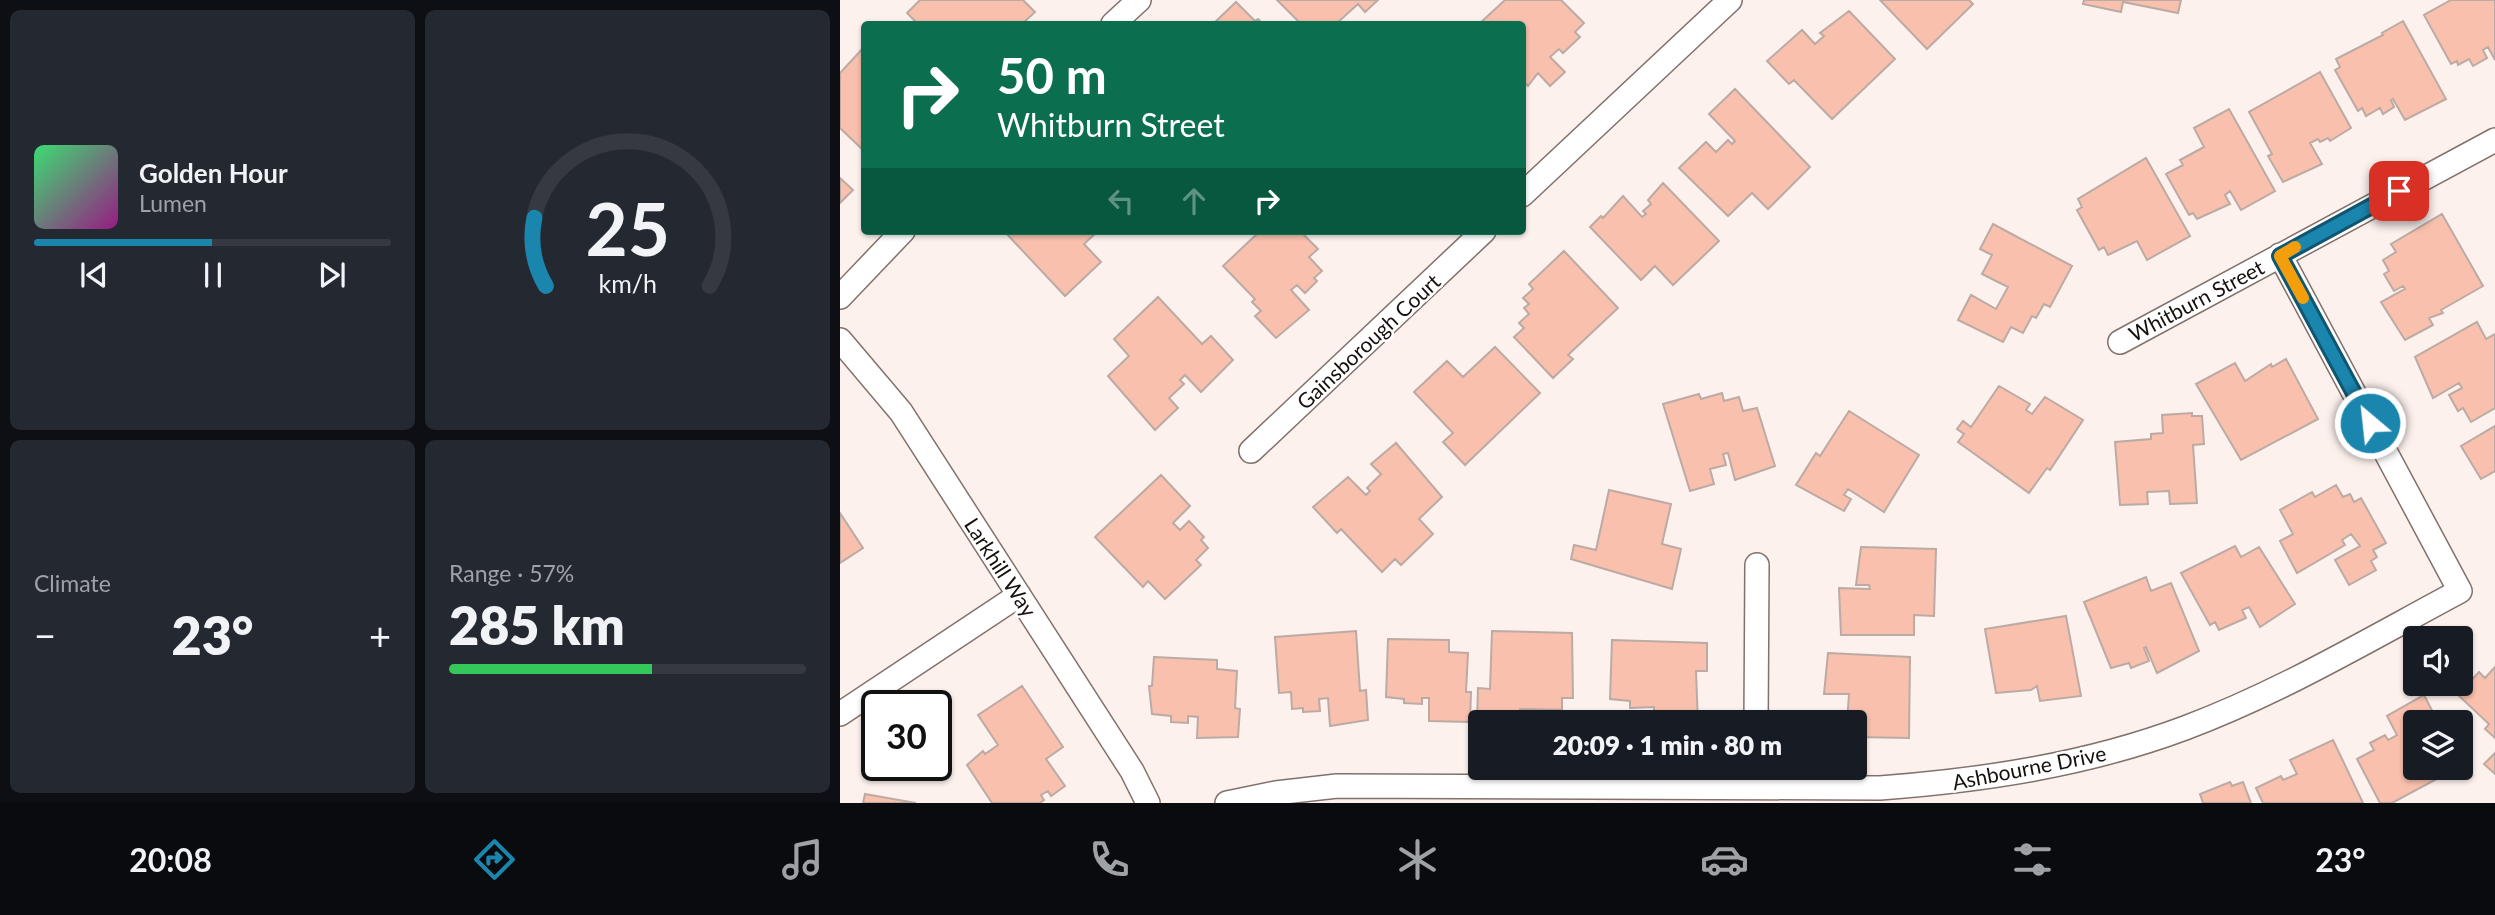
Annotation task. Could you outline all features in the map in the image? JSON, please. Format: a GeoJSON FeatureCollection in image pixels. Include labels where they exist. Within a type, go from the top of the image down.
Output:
{"type":"FeatureCollection","features":[{"type":"Feature","properties":{"kind":"street"},"geometry":{"type":"LineString","coordinates":[[1116,21],[1139,0]]}},
{"type":"Feature","properties":{"kind":"street"},"geometry":{"type":"LineString","coordinates":[[1526,191],[1730,0]]}},
{"type":"Feature","properties":{"kind":"street","name":"Whitburn Street"},"geometry":{"type":"LineString","coordinates":[[2120,342],[2495,140]]}},
{"type":"Feature","properties":{"kind":"street"},"geometry":{"type":"LineString","coordinates":[[840,297],[899,235]]}},
{"type":"Feature","properties":{"kind":"street","name":"Gainsborough Court"},"geometry":{"type":"LineString","coordinates":[[1251,451],[1481,235]]}},
{"type":"Feature","properties":{"kind":"street","name":"Ashbourne Drive"},"geometry":{"type":"LineString","coordinates":[[1780,780],[1880,788],[1966,781],[2102,754],[2185,728],[2265,694],[2460,591],[2280,256]]}},
{"type":"Feature","properties":{"kind":"street","name":"Larkhill Way"},"geometry":{"type":"LineString","coordinates":[[840,340],[901,412],[1132,771],[1148,803]]}},
{"type":"Feature","properties":{"kind":"street"},"geometry":{"type":"LineString","coordinates":[[1756,710],[1757,565]]}},
{"type":"Feature","properties":{"kind":"street"},"geometry":{"type":"LineString","coordinates":[[840,714],[1019,595]]}},
{"type":"Feature","properties":{"kind":"street","name":"Ashbourne Drive"},"geometry":{"type":"LineString","coordinates":[[1227,803],[1276,793],[1336,786],[1650,780]]}},
{"type":"Feature","properties":{"kind":"building"},"geometry":{"type":"Polygon","coordinates":[[[920,0],[1023,0],[1035,12],[1025,21],[915,21],[907,13],[920,0]]]}},
{"type":"Feature","properties":{"kind":"building"},"geometry":{"type":"Polygon","coordinates":[[[1277,0],[1378,0],[1365,12],[1358,4],[1339,21],[1298,21],[1277,0]]]}},
{"type":"Feature","properties":{"kind":"building"},"geometry":{"type":"Polygon","coordinates":[[[1505,0],[1561,0],[1584,23],[1575,32],[1580,37],[1563,53],[1559,49],[1550,57],[1565,72],[1550,86],[1538,73],[1528,86],[1526,21],[1482,21],[1505,0]]]}},
{"type":"Feature","properties":{"kind":"building"},"geometry":{"type":"Polygon","coordinates":[[[1880,0],[1969,0],[1973,4],[1927,49],[1880,0]]]}},
{"type":"Feature","properties":{"kind":"building"},"geometry":{"type":"Polygon","coordinates":[[[2084,0],[2181,0],[2178,13],[2123,2],[2121,12],[2083,4],[2084,0]]]}},
{"type":"Feature","properties":{"kind":"building"},"geometry":{"type":"Polygon","coordinates":[[[2451,0],[2495,0],[2495,60],[2488,47],[2483,50],[2487,58],[2473,66],[2469,59],[2458,65],[2457,61],[2451,64],[2424,15],[2451,0]]]}},
{"type":"Feature","properties":{"kind":"building"},"geometry":{"type":"Polygon","coordinates":[[[1236,2],[1255,21],[1216,21],[1236,2]]]}},
{"type":"Feature","properties":{"kind":"building"},"geometry":{"type":"Polygon","coordinates":[[[1849,11],[1895,59],[1832,119],[1794,80],[1789,84],[1767,61],[1802,30],[1815,44],[1824,36],[1820,33],[1849,11]]]}},
{"type":"Feature","properties":{"kind":"building"},"geometry":{"type":"Polygon","coordinates":[[[2403,21],[2446,99],[2405,120],[2393,99],[2391,100],[2394,107],[2383,114],[2380,108],[2366,116],[2362,108],[2358,111],[2335,70],[2340,67],[2336,59],[2383,35],[2382,33],[2403,21]]]}},
{"type":"Feature","properties":{"kind":"building"},"geometry":{"type":"Polygon","coordinates":[[[861,50],[861,148],[840,128],[840,73],[861,50]]]}},
{"type":"Feature","properties":{"kind":"building"},"geometry":{"type":"Polygon","coordinates":[[[2320,72],[2351,128],[2330,141],[2328,138],[2320,142],[2318,139],[2310,143],[2322,164],[2283,182],[2268,156],[2272,154],[2249,112],[2320,72]]]}},
{"type":"Feature","properties":{"kind":"building"},"geometry":{"type":"Polygon","coordinates":[[[1735,89],[1810,167],[1768,209],[1752,193],[1728,216],[1679,168],[1706,142],[1716,152],[1728,140],[1732,144],[1735,141],[1709,114],[1735,89]]]}},
{"type":"Feature","properties":{"kind":"building"},"geometry":{"type":"Polygon","coordinates":[[[2229,109],[2275,191],[2241,210],[2230,191],[2225,195],[2230,204],[2197,219],[2193,213],[2189,215],[2166,174],[2183,165],[2180,160],[2204,147],[2194,128],[2229,109]]]}},
{"type":"Feature","properties":{"kind":"building"},"geometry":{"type":"Polygon","coordinates":[[[2146,158],[2190,236],[2147,260],[2137,241],[2108,255],[2104,247],[2099,250],[2077,210],[2082,207],[2078,199],[2146,158]]]}},
{"type":"Feature","properties":{"kind":"building"},"geometry":{"type":"Polygon","coordinates":[[[840,178],[853,190],[840,203],[840,178]]]}},
{"type":"Feature","properties":{"kind":"building"},"geometry":{"type":"Polygon","coordinates":[[[1663,183],[1719,241],[1673,285],[1655,266],[1641,280],[1590,227],[1601,216],[1603,218],[1623,196],[1642,217],[1646,214],[1643,211],[1651,204],[1648,200],[1663,183]]]}},
{"type":"Feature","properties":{"kind":"building"},"geometry":{"type":"Polygon","coordinates":[[[2442,214],[2483,286],[2441,310],[2443,313],[2429,318],[2433,325],[2405,340],[2381,302],[2405,289],[2403,286],[2394,291],[2384,274],[2389,271],[2383,260],[2396,252],[2391,244],[2442,214]]]}},
{"type":"Feature","properties":{"kind":"building"},"geometry":{"type":"Polygon","coordinates":[[[1993,224],[2072,266],[2050,307],[2044,304],[2036,318],[2032,316],[2023,333],[2011,327],[2003,342],[1958,320],[1971,295],[1996,309],[2008,287],[1982,274],[1992,255],[1980,249],[1993,224]]]}},
{"type":"Feature","properties":{"kind":"building"},"geometry":{"type":"Polygon","coordinates":[[[1008,235],[1094,235],[1084,244],[1101,262],[1065,296],[1008,235]]]}},
{"type":"Feature","properties":{"kind":"building"},"geometry":{"type":"Polygon","coordinates":[[[1256,235],[1304,235],[1318,249],[1309,257],[1322,271],[1314,278],[1317,281],[1305,293],[1297,285],[1291,290],[1309,310],[1276,338],[1255,316],[1261,311],[1252,302],[1255,299],[1223,266],[1256,235]]]}},
{"type":"Feature","properties":{"kind":"building"},"geometry":{"type":"Polygon","coordinates":[[[1564,251],[1618,308],[1568,355],[1573,359],[1553,378],[1514,337],[1524,328],[1519,323],[1529,314],[1524,308],[1529,304],[1523,298],[1533,289],[1529,284],[1564,251]]]}},
{"type":"Feature","properties":{"kind":"building"},"geometry":{"type":"Polygon","coordinates":[[[1158,297],[1202,344],[1211,336],[1233,360],[1201,392],[1185,375],[1180,380],[1184,384],[1169,398],[1178,408],[1155,430],[1108,376],[1129,356],[1114,339],[1158,297]]]}},
{"type":"Feature","properties":{"kind":"building"},"geometry":{"type":"Polygon","coordinates":[[[2477,322],[2486,339],[2495,334],[2495,408],[2471,422],[2463,408],[2458,411],[2449,395],[2462,388],[2459,383],[2433,398],[2415,357],[2477,322]]]}},
{"type":"Feature","properties":{"kind":"building"},"geometry":{"type":"Polygon","coordinates":[[[1495,347],[1540,393],[1465,465],[1443,442],[1453,433],[1414,392],[1447,361],[1463,377],[1495,347]]]}},
{"type":"Feature","properties":{"kind":"building"},"geometry":{"type":"Polygon","coordinates":[[[2286,359],[2318,419],[2241,460],[2196,384],[2235,363],[2245,381],[2271,364],[2272,367],[2286,359]]]}},
{"type":"Feature","properties":{"kind":"building"},"geometry":{"type":"Polygon","coordinates":[[[1999,386],[2030,404],[2026,410],[2032,414],[2045,397],[2083,420],[2050,470],[2047,468],[2029,493],[1958,442],[1964,434],[1957,429],[1963,421],[1971,427],[1999,386]]]}},
{"type":"Feature","properties":{"kind":"building"},"geometry":{"type":"Polygon","coordinates":[[[1722,393],[1724,401],[1739,397],[1743,411],[1757,408],[1775,466],[1735,480],[1728,453],[1723,454],[1726,465],[1710,469],[1714,484],[1690,491],[1663,404],[1699,394],[1701,399],[1722,393]]]}},
{"type":"Feature","properties":{"kind":"building"},"geometry":{"type":"Polygon","coordinates":[[[1849,411],[1919,455],[1884,512],[1848,489],[1844,495],[1851,499],[1844,511],[1796,485],[1816,453],[1820,456],[1849,411]]]}},
{"type":"Feature","properties":{"kind":"building"},"geometry":{"type":"Polygon","coordinates":[[[2192,413],[2192,416],[2202,416],[2204,444],[2193,445],[2197,503],[2170,504],[2169,491],[2147,492],[2148,504],[2120,505],[2115,442],[2151,439],[2151,434],[2163,433],[2162,415],[2192,413]]]}},
{"type":"Feature","properties":{"kind":"building"},"geometry":{"type":"Polygon","coordinates":[[[2495,426],[2495,471],[2481,479],[2461,446],[2495,426]]]}},
{"type":"Feature","properties":{"kind":"building"},"geometry":{"type":"Polygon","coordinates":[[[1396,443],[1442,497],[1419,519],[1433,534],[1401,565],[1395,559],[1382,572],[1341,529],[1337,533],[1313,507],[1348,477],[1366,495],[1370,491],[1367,488],[1381,474],[1371,464],[1396,443]]]}},
{"type":"Feature","properties":{"kind":"building"},"geometry":{"type":"Polygon","coordinates":[[[1161,475],[1190,506],[1173,523],[1180,530],[1189,521],[1204,537],[1201,540],[1208,548],[1196,560],[1201,565],[1165,599],[1148,581],[1143,587],[1095,537],[1161,475]]]}},
{"type":"Feature","properties":{"kind":"building"},"geometry":{"type":"Polygon","coordinates":[[[2336,485],[2343,497],[2350,494],[2354,502],[2361,498],[2386,543],[2373,550],[2377,557],[2371,561],[2376,570],[2349,585],[2335,560],[2360,546],[2351,534],[2342,540],[2345,545],[2297,573],[2280,541],[2293,534],[2280,510],[2312,492],[2315,497],[2336,485]]]}},
{"type":"Feature","properties":{"kind":"building"},"geometry":{"type":"Polygon","coordinates":[[[1609,490],[1671,504],[1662,544],[1681,549],[1672,589],[1571,559],[1574,545],[1596,550],[1609,490]]]}},
{"type":"Feature","properties":{"kind":"building"},"geometry":{"type":"Polygon","coordinates":[[[840,513],[863,548],[840,563],[840,513]]]}},
{"type":"Feature","properties":{"kind":"building"},"geometry":{"type":"Polygon","coordinates":[[[2235,546],[2241,557],[2259,547],[2295,604],[2260,627],[2249,607],[2242,610],[2246,618],[2219,630],[2215,622],[2210,625],[2181,573],[2235,546]]]}},
{"type":"Feature","properties":{"kind":"building"},"geometry":{"type":"Polygon","coordinates":[[[1861,547],[1936,549],[1934,616],[1914,615],[1914,635],[1841,635],[1839,588],[1870,589],[1869,585],[1856,585],[1861,547]]]}},
{"type":"Feature","properties":{"kind":"building"},"geometry":{"type":"Polygon","coordinates":[[[2146,577],[2151,591],[2171,583],[2199,651],[2157,673],[2146,647],[2144,648],[2149,661],[2131,668],[2129,663],[2111,668],[2084,602],[2146,577]]]}},
{"type":"Feature","properties":{"kind":"building"},"geometry":{"type":"Polygon","coordinates":[[[2066,616],[2081,696],[2040,701],[2037,686],[2031,690],[1996,693],[1985,629],[2066,616]]]}},
{"type":"Feature","properties":{"kind":"building"},"geometry":{"type":"Polygon","coordinates":[[[1356,631],[1360,691],[1366,690],[1368,720],[1330,726],[1328,698],[1319,699],[1320,711],[1303,712],[1303,708],[1292,709],[1291,692],[1279,693],[1275,637],[1356,631]]]}},
{"type":"Feature","properties":{"kind":"building"},"geometry":{"type":"Polygon","coordinates":[[[1492,631],[1572,633],[1573,698],[1562,698],[1562,710],[1477,710],[1478,688],[1490,689],[1492,631]]]}},
{"type":"Feature","properties":{"kind":"building"},"geometry":{"type":"Polygon","coordinates":[[[1388,639],[1449,640],[1449,652],[1468,653],[1466,692],[1471,692],[1468,722],[1429,721],[1429,698],[1422,698],[1422,704],[1404,703],[1404,699],[1386,697],[1388,639]]]}},
{"type":"Feature","properties":{"kind":"building"},"geometry":{"type":"Polygon","coordinates":[[[1612,640],[1707,643],[1707,671],[1696,671],[1698,710],[1630,708],[1630,701],[1610,699],[1612,640]]]}},
{"type":"Feature","properties":{"kind":"building"},"geometry":{"type":"Polygon","coordinates":[[[1828,653],[1910,657],[1909,738],[1867,737],[1867,710],[1848,710],[1849,694],[1824,694],[1828,653]]]}},
{"type":"Feature","properties":{"kind":"building"},"geometry":{"type":"Polygon","coordinates":[[[1154,657],[1217,660],[1217,669],[1237,671],[1235,708],[1240,709],[1238,737],[1197,738],[1198,717],[1188,716],[1188,723],[1171,722],[1171,716],[1152,714],[1149,686],[1152,686],[1154,657]]]}},
{"type":"Feature","properties":{"kind":"building"},"geometry":{"type":"Polygon","coordinates":[[[2495,667],[2495,738],[2485,729],[2489,724],[2459,696],[2473,696],[2473,679],[2479,672],[2485,678],[2495,667]]]}},
{"type":"Feature","properties":{"kind":"building"},"geometry":{"type":"Polygon","coordinates":[[[1022,686],[1063,747],[1046,759],[1065,786],[1051,796],[1048,791],[1041,795],[1044,800],[1040,803],[992,803],[967,765],[983,751],[985,754],[998,745],[978,715],[1022,686]]]}},
{"type":"Feature","properties":{"kind":"building"},"geometry":{"type":"Polygon","coordinates":[[[2425,696],[2432,710],[2403,710],[2403,780],[2435,780],[2392,803],[2380,803],[2357,759],[2374,750],[2370,743],[2385,735],[2388,740],[2397,735],[2387,716],[2425,696]]]}},
{"type":"Feature","properties":{"kind":"building"},"geometry":{"type":"Polygon","coordinates":[[[2333,740],[2363,803],[2263,803],[2256,788],[2281,776],[2283,780],[2297,774],[2290,760],[2333,740]]]}},
{"type":"Feature","properties":{"kind":"building"},"geometry":{"type":"Polygon","coordinates":[[[2495,753],[2495,774],[2484,764],[2495,753]]]}},
{"type":"Feature","properties":{"kind":"building"},"geometry":{"type":"Polygon","coordinates":[[[2230,782],[2232,786],[2243,782],[2251,803],[2203,803],[2200,794],[2230,782]]]}},
{"type":"Feature","properties":{"kind":"building"},"geometry":{"type":"Polygon","coordinates":[[[865,794],[916,803],[863,803],[865,794]]]}},
{"type":"Feature","properties":{"kind":"slow traffic"},"geometry":{"type":"LineString","coordinates":[[2295,247],[2280,256],[2303,298]]}},
{"type":"Feature","properties":{"kind":"route"},"geometry":{"type":"LineString","coordinates":[[2370,423],[2280,256],[2399,191]]}}]}
